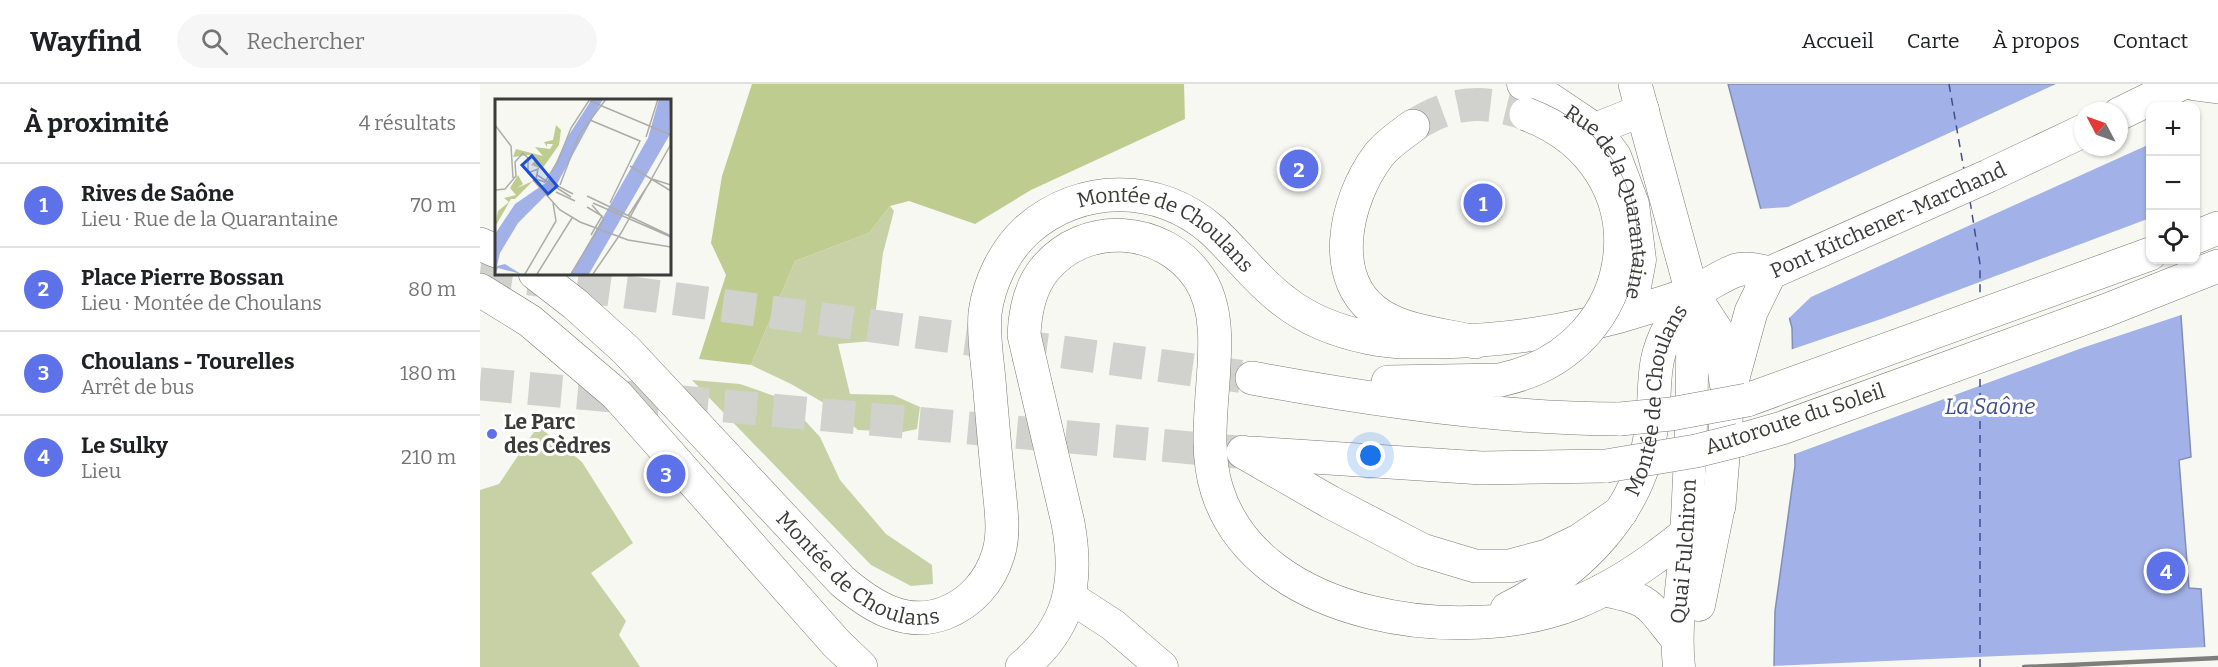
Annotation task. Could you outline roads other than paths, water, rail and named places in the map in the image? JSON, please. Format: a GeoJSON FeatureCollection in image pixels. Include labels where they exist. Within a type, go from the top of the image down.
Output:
{"type":"FeatureCollection","features":[{"type":"Feature","properties":{"kind":"main road"},"geometry":{"type":"LineString","coordinates":[[2128,110],[2181,84]]}},
{"type":"Feature","properties":{"kind":"main road"},"geometry":{"type":"LineString","coordinates":[[2195,84],[2218,87]]}},
{"type":"Feature","properties":{"kind":"main road","name":"Quai Fulchiron"},"geometry":{"type":"LineString","coordinates":[[1639,97],[1692,293]]}},
{"type":"Feature","properties":{"kind":"main road"},"geometry":{"type":"LineString","coordinates":[[1287,385],[1500,380],[1541,368],[1574,346],[1589,331],[1610,298],[1620,263],[1621,239],[1616,211],[1601,174],[1587,154],[1570,138],[1550,125],[1525,99]]}},
{"type":"Feature","properties":{"kind":"main road"},"geometry":{"type":"LineString","coordinates":[[1413,126],[1379,154],[1355,195],[1347,236],[1347,257],[1353,281],[1371,308],[1384,317],[1475,342]]}},
{"type":"Feature","properties":{"kind":"main road","name":"Pont Kitchener-Marchand"},"geometry":{"type":"LineString","coordinates":[[1692,293],[1739,269],[1770,273],[2074,135]]}},
{"type":"Feature","properties":{"kind":"main road","name":"Montée de Choulans"},"geometry":{"type":"LineString","coordinates":[[536,274],[575,304],[626,350],[842,581],[884,611],[920,618],[944,614],[971,598],[987,580],[999,553],[1001,517],[984,336],[988,298],[1000,266],[1017,241],[1043,218],[1066,205],[1096,196],[1122,194],[1164,201],[1192,215],[1211,230],[1270,291],[1303,314],[1371,339],[1399,343],[1475,342],[1549,333],[1630,313],[1692,293]]}},
{"type":"Feature","properties":{"kind":"main road"},"geometry":{"type":"LineString","coordinates":[[2200,235],[2218,228]]}},
{"type":"Feature","properties":{"kind":"main road","name":"Montée de Choulans"},"geometry":{"type":"LineString","coordinates":[[1022,667],[1051,637],[1070,597],[1074,552],[1026,350],[1026,309],[1040,277],[1063,253],[1101,237],[1127,234],[1151,240],[1178,255],[1198,277],[1208,296],[1214,316],[1215,339],[1209,411],[1210,462],[1224,509],[1251,548],[1286,575],[1345,604],[1408,620],[1481,622],[1546,612],[1574,603],[1602,590],[1687,534],[1719,506]]}},
{"type":"Feature","properties":{"kind":"main road"},"geometry":{"type":"LineString","coordinates":[[480,244],[495,251]]}},
{"type":"Feature","properties":{"kind":"main road","name":"Autoroute du Soleil"},"geometry":{"type":"LineString","coordinates":[[1252,378],[1287,385],[1533,417],[1620,419],[1671,414],[1747,400],[2146,256]]}},
{"type":"Feature","properties":{"kind":"main road","name":"Autoroute du Soleil"},"geometry":{"type":"LineString","coordinates":[[1622,512],[1580,540],[1537,560],[1510,566],[1475,566],[1422,550],[1243,453],[1482,468],[1606,466],[1696,451],[1782,428],[2107,310],[2218,266]]}},
{"type":"Feature","properties":{"kind":"main road"},"geometry":{"type":"LineString","coordinates":[[1728,396],[1751,312],[1770,273]]}},
{"type":"Feature","properties":{"kind":"main road"},"geometry":{"type":"LineString","coordinates":[[2107,310],[2218,286]]}},
{"type":"Feature","properties":{"kind":"main road","name":"Montée de Choulans"},"geometry":{"type":"LineString","coordinates":[[480,290],[530,321],[617,395],[836,644],[861,667]]}},
{"type":"Feature","properties":{"kind":"main road"},"geometry":{"type":"LineString","coordinates":[[1692,293],[1720,336],[1728,396]]}},
{"type":"Feature","properties":{"kind":"main road","name":"Montée de Choulans"},"geometry":{"type":"LineString","coordinates":[[1481,622],[1525,599],[1565,574],[1596,544],[1622,512],[1642,467],[1651,432],[1659,355],[1669,327],[1692,293]]}},
{"type":"Feature","properties":{"kind":"main road","name":"Quai Fulchiron"},"geometry":{"type":"LineString","coordinates":[[1719,506],[1728,396]]}},
{"type":"Feature","properties":{"kind":"street","name":"Rue de la Quarantaine"},"geometry":{"type":"LineString","coordinates":[[1525,99],[1531,86],[1595,129],[1615,156],[1634,204],[1640,260],[1630,313]]}},
{"type":"Feature","properties":{"kind":"street"},"geometry":{"type":"LineString","coordinates":[[1595,129],[1616,119],[1639,97]]}},
{"type":"Feature","properties":{"kind":"street","name":"Quai Fulchiron"},"geometry":{"type":"LineString","coordinates":[[1679,657],[1694,371],[1692,293]]}},
{"type":"Feature","properties":{"kind":"street","name":"Quai Fulchiron"},"geometry":{"type":"LineString","coordinates":[[1679,657],[1698,610],[1708,549],[1719,506]]}},
{"type":"Feature","properties":{"kind":"street"},"geometry":{"type":"LineString","coordinates":[[1602,590],[1635,596],[1643,600],[1679,657]]}},
{"type":"Feature","properties":{"kind":"street"},"geometry":{"type":"LineString","coordinates":[[1070,597],[1113,625],[1162,667]]}},
{"type":"Feature","properties":{"kind":"water","name":"La Saône"},"geometry":{"type":"Polygon","coordinates":[[[1728,84],[2155,84],[2151,102],[2146,102],[2146,264],[2177,264],[2191,457],[2179,460],[2189,588],[2201,589],[2206,667],[1774,667],[1775,611],[1795,466],[1792,328],[1728,84]]]}},
{"type":"Feature","properties":{"kind":"tunnel"},"geometry":{"type":"LineString","coordinates":[[1413,126],[1441,111],[1468,105],[1495,106],[1526,114]]}},
{"type":"Feature","properties":{"kind":"tunnel"},"geometry":{"type":"LineString","coordinates":[[480,272],[1252,378]]}},
{"type":"Feature","properties":{"kind":"tunnel"},"geometry":{"type":"LineString","coordinates":[[480,384],[1237,452]]}},
{"type":"Feature","properties":{"kind":"railway"},"geometry":{"type":"LineString","coordinates":[[2024,667],[2218,658]]}},
{"type":"Feature","properties":{"kind":"place","name":"Place Pierre Bossan"},"geometry":{"type":"Point","coordinates":[1299,169]}},
{"type":"Feature","properties":{"kind":"place","name":"Rives de Saône"},"geometry":{"type":"Point","coordinates":[1483,203]}},
{"type":"Feature","properties":{"kind":"place","name":"Le Parc des Cèdres"},"geometry":{"type":"Point","coordinates":[492,434]}},
{"type":"Feature","properties":{"kind":"place","name":"Choulans - Tourelles"},"geometry":{"type":"Point","coordinates":[666,474]}},
{"type":"Feature","properties":{"kind":"place","name":"Le Sulky"},"geometry":{"type":"Point","coordinates":[2166,571]}}]}
